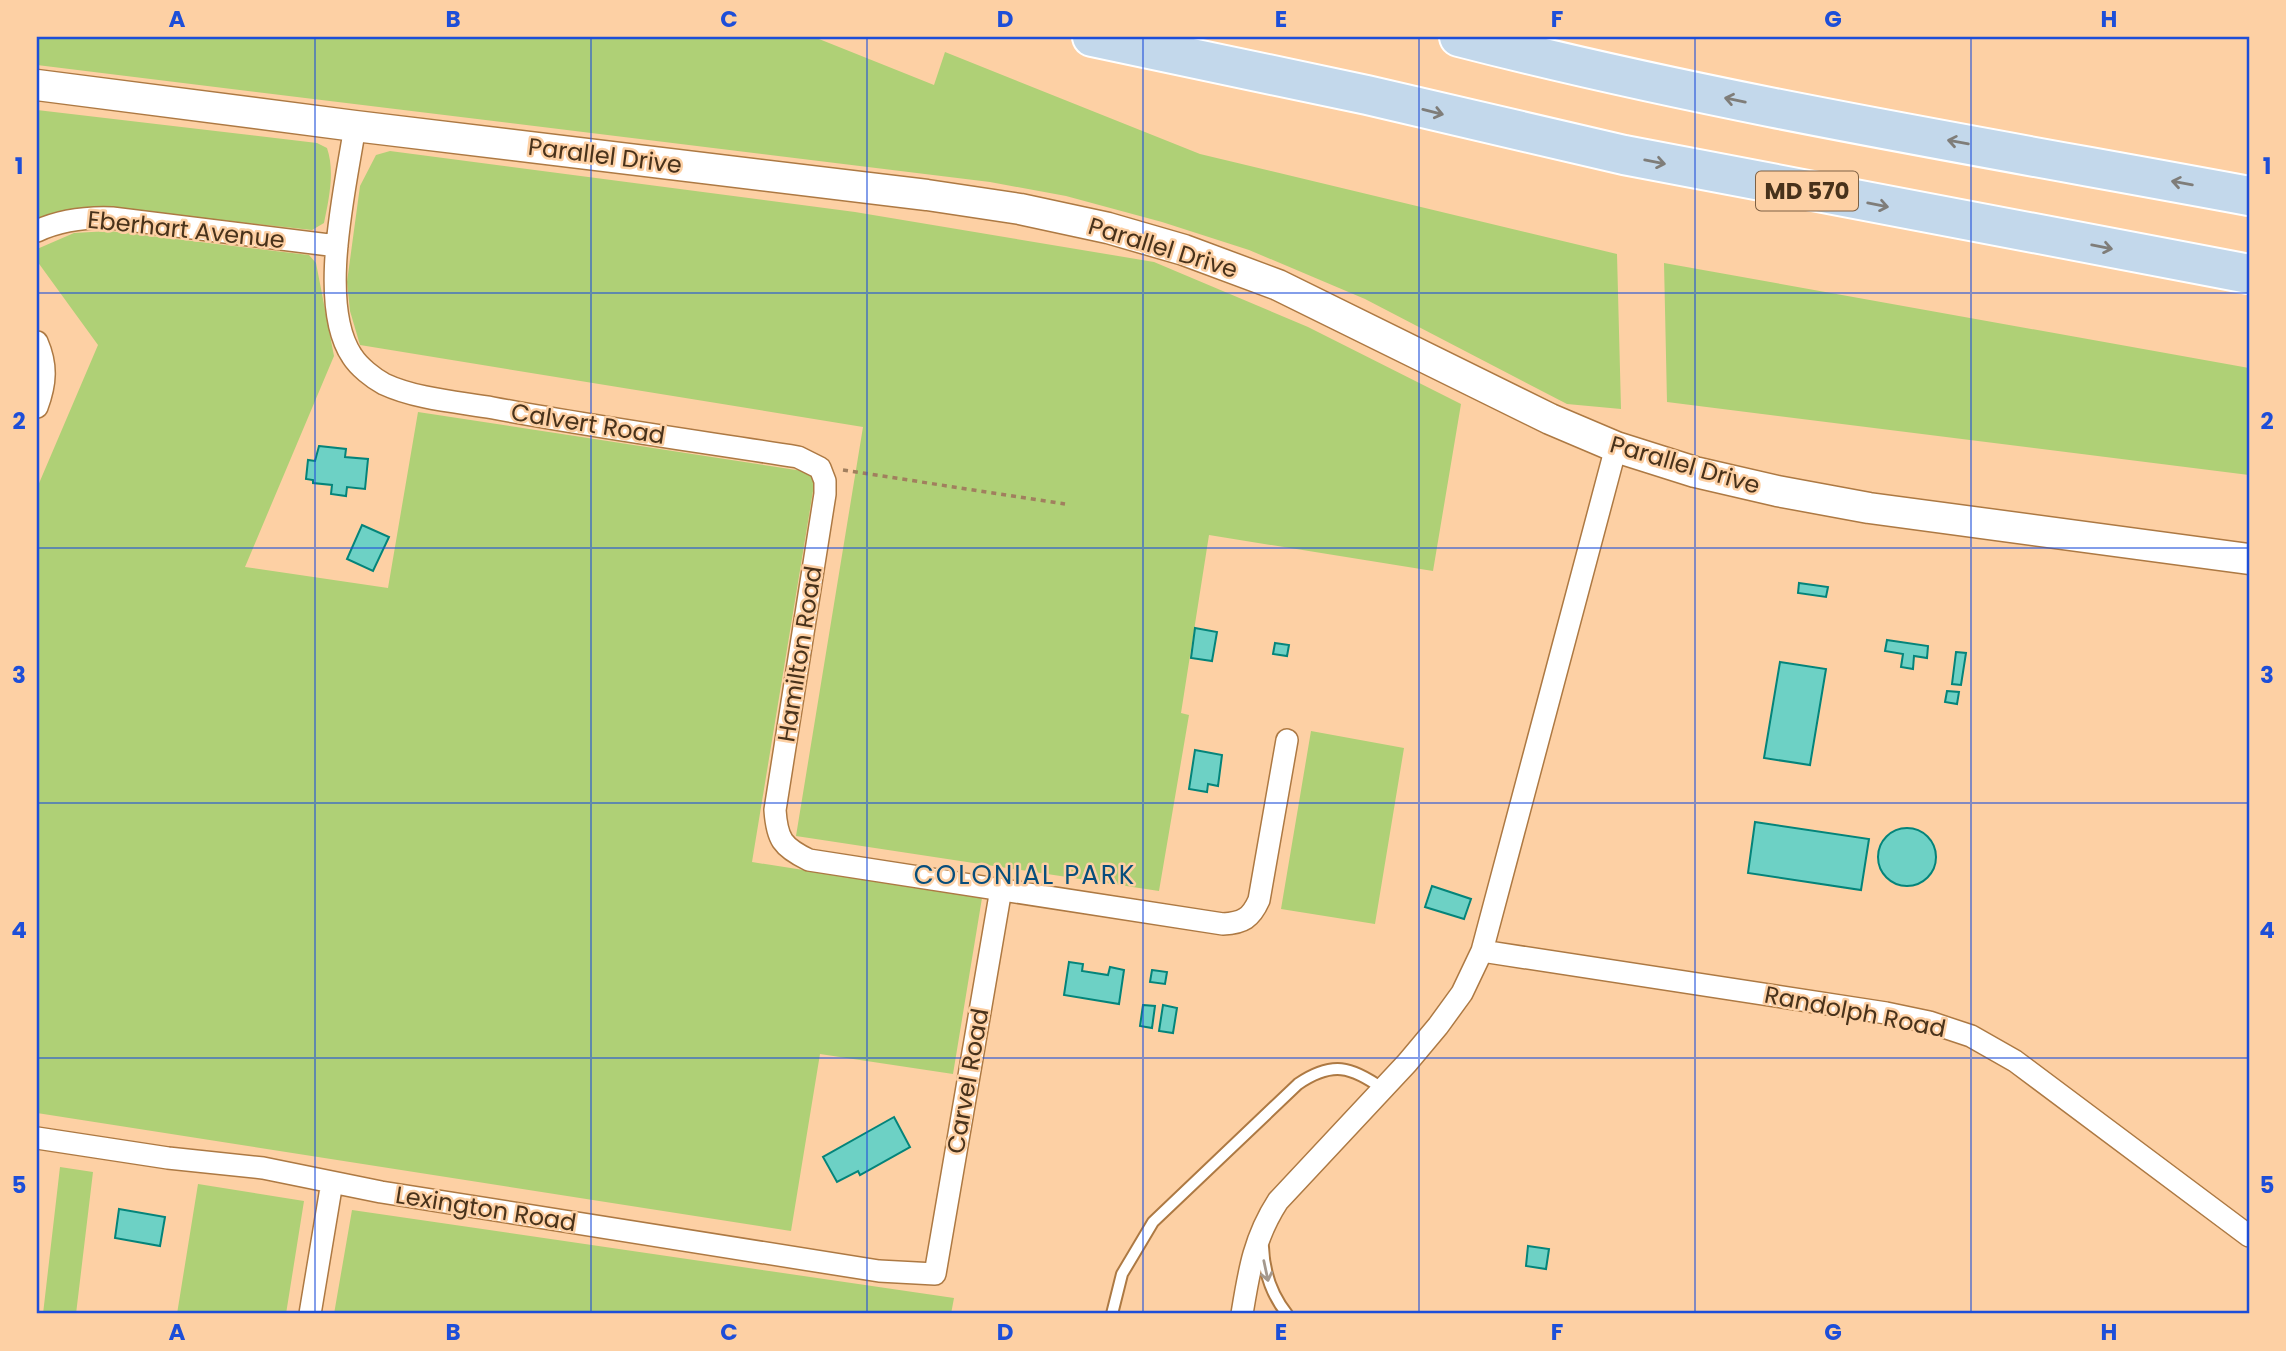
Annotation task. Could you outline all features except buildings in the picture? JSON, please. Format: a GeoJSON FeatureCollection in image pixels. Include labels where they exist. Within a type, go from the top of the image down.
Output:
{"type":"FeatureCollection","features":[{"type":"Feature","properties":{"kind":"highway"},"geometry":{"type":"LineString","coordinates":[[1092,37],[1367,95]]}},
{"type":"Feature","properties":{"kind":"highway","name":"MD 570"},"geometry":{"type":"LineString","coordinates":[[1176,37],[1367,95],[1624,156],[2249,274]]}},
{"type":"Feature","properties":{"kind":"highway"},"geometry":{"type":"LineString","coordinates":[[1459,37],[1615,74],[1792,111],[2249,196]]}},
{"type":"Feature","properties":{"kind":"street","name":"Parallel Drive"},"geometry":{"type":"LineString","coordinates":[[37,85],[927,195],[1020,209],[1184,250],[1278,285],[1550,419],[1616,447],[1695,472],[1856,506],[2249,559]]}},
{"type":"Feature","properties":{"kind":"street","name":"Calvert Road"},"geometry":{"type":"LineString","coordinates":[[355,126],[337,246],[335,285],[342,335],[352,356],[365,370],[383,383],[412,393],[543,418],[798,457],[820,468]]}},
{"type":"Feature","properties":{"kind":"street","name":"Eberhart Avenue"},"geometry":{"type":"LineString","coordinates":[[37,231],[69,220],[88,217],[112,218],[337,246]]}},
{"type":"Feature","properties":{"kind":"street"},"geometry":{"type":"LineString","coordinates":[[37,342],[45,371],[43,392],[37,407]]}},
{"type":"Feature","properties":{"kind":"street"},"geometry":{"type":"LineString","coordinates":[[1242,1314],[1253,1251],[1264,1223],[1278,1201],[1431,1035],[1462,993],[1482,951],[1616,447]]}},
{"type":"Feature","properties":{"kind":"street","name":"Hamilton Road"},"geometry":{"type":"LineString","coordinates":[[820,468],[825,481],[825,494],[775,810],[780,839],[791,852],[809,860],[1001,889]]}},
{"type":"Feature","properties":{"kind":"street"},"geometry":{"type":"LineString","coordinates":[[1001,889],[1223,924],[1245,920],[1254,912],[1259,900],[1287,740]]}},
{"type":"Feature","properties":{"kind":"street","name":"Carvel Road"},"geometry":{"type":"LineString","coordinates":[[935,1274],[1001,889]]}},
{"type":"Feature","properties":{"kind":"street","name":"Randolph Road"},"geometry":{"type":"LineString","coordinates":[[1482,951],[1886,1013],[1929,1021],[1971,1036],[2015,1060],[2249,1236]]}},
{"type":"Feature","properties":{"kind":"street","name":"Lexington Road"},"geometry":{"type":"LineString","coordinates":[[37,1138],[168,1158],[263,1168],[395,1194],[879,1271],[935,1274]]}},
{"type":"Feature","properties":{"kind":"street"},"geometry":{"type":"LineString","coordinates":[[310,1314],[332,1182]]}},
{"type":"Feature","properties":{"kind":"lane"},"geometry":{"type":"LineString","coordinates":[[1112,1314],[1122,1274],[1153,1222],[1298,1084],[1314,1073],[1331,1069],[1348,1070],[1364,1076],[1383,1089]]}},
{"type":"Feature","properties":{"kind":"lane"},"geometry":{"type":"LineString","coordinates":[[1264,1223],[1264,1266],[1277,1301],[1287,1314]]}},
{"type":"Feature","properties":{"kind":"path"},"geometry":{"type":"LineString","coordinates":[[820,468],[1065,504]]}},
{"type":"Feature","properties":{"kind":"green space"},"geometry":{"type":"Polygon","coordinates":[[[37,37],[814,37],[934,85],[945,52],[1200,154],[1617,254],[1621,409],[1567,404],[1365,299],[1249,250],[1162,222],[1066,196],[990,182],[37,65],[37,37]]]}},
{"type":"Feature","properties":{"kind":"green space"},"geometry":{"type":"Polygon","coordinates":[[[37,110],[317,143],[327,148],[331,166],[324,223],[312,230],[100,207],[54,215],[37,224],[37,110]]]}},
{"type":"Feature","properties":{"kind":"green space"},"geometry":{"type":"Polygon","coordinates":[[[390,151],[855,212],[1154,262],[1308,327],[1461,404],[1433,571],[1209,535],[1181,713],[1189,715],[1159,891],[796,836],[863,427],[360,345],[350,311],[347,282],[360,186],[376,155],[390,151]]]}},
{"type":"Feature","properties":{"kind":"green space"},"geometry":{"type":"Polygon","coordinates":[[[109,231],[309,255],[316,263],[334,356],[245,567],[388,588],[418,412],[816,473],[752,862],[982,898],[953,1074],[820,1054],[791,1231],[37,1113],[37,488],[98,345],[37,261],[37,249],[74,233],[109,231]]]}},
{"type":"Feature","properties":{"kind":"green space"},"geometry":{"type":"Polygon","coordinates":[[[1664,263],[2249,368],[2249,475],[1667,402],[1664,263]]]}},
{"type":"Feature","properties":{"kind":"green space"},"geometry":{"type":"Polygon","coordinates":[[[1311,731],[1404,748],[1375,924],[1281,909],[1311,731]]]}},
{"type":"Feature","properties":{"kind":"green space"},"geometry":{"type":"Polygon","coordinates":[[[60,1167],[93,1172],[76,1314],[43,1314],[60,1167]]]}},
{"type":"Feature","properties":{"kind":"green space"},"geometry":{"type":"Polygon","coordinates":[[[198,1184],[304,1201],[286,1314],[177,1314],[198,1184]]]}},
{"type":"Feature","properties":{"kind":"green space"},"geometry":{"type":"Polygon","coordinates":[[[352,1210],[954,1298],[951,1314],[334,1314],[352,1210]]]}},
{"type":"Feature","properties":{"kind":"district","name":"COLONIAL PARK"},"geometry":{"type":"Point","coordinates":[1025,875]}}]}
